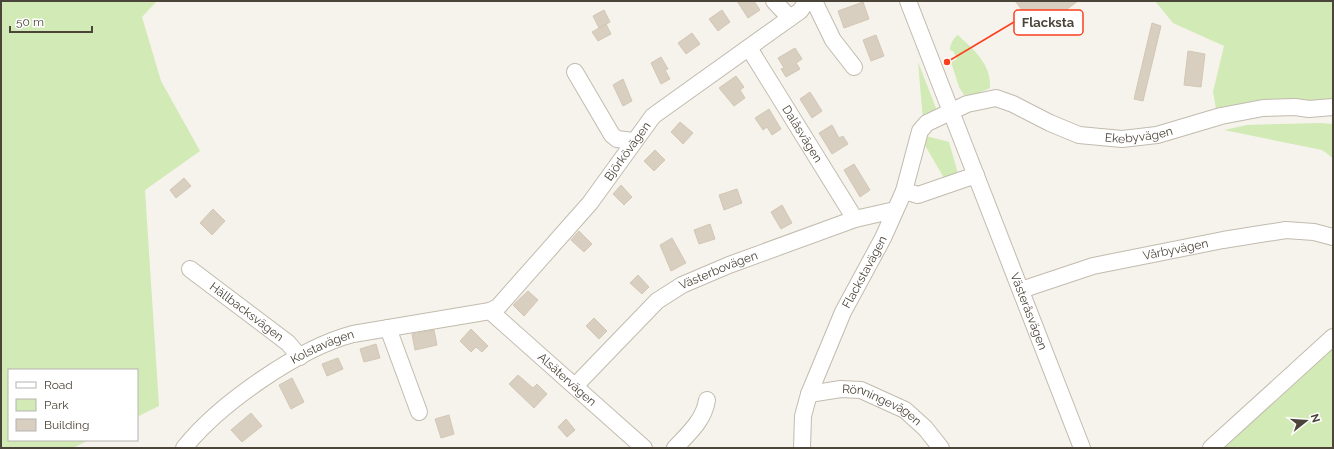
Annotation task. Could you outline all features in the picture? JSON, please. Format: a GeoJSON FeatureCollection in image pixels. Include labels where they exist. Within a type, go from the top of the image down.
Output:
{"type":"FeatureCollection","features":[{"type":"Feature","properties":{"kind":"street"},"geometry":{"type":"LineString","coordinates":[[774,1],[790,18]]}},
{"type":"Feature","properties":{"kind":"street","name":"Björkövägen"},"geometry":{"type":"LineString","coordinates":[[490,311],[498,307],[590,203],[633,141],[653,116],[800,11],[807,1]]}},
{"type":"Feature","properties":{"kind":"street"},"geometry":{"type":"LineString","coordinates":[[814,1],[833,40],[854,67]]}},
{"type":"Feature","properties":{"kind":"street","name":"Västeråsvägen"},"geometry":{"type":"LineString","coordinates":[[908,1],[1082,448]]}},
{"type":"Feature","properties":{"kind":"street","name":"Dalåsvägen"},"geometry":{"type":"LineString","coordinates":[[749,48],[855,219]]}},
{"type":"Feature","properties":{"kind":"street"},"geometry":{"type":"LineString","coordinates":[[574,72],[612,135],[617,139],[633,141]]}},
{"type":"Feature","properties":{"kind":"street","name":"Ekebyvägen"},"geometry":{"type":"LineString","coordinates":[[952,113],[967,104],[996,98],[1013,104],[1050,124],[1079,135],[1122,139],[1157,135],[1221,116],[1263,108],[1295,107],[1309,109],[1333,107]]}},
{"type":"Feature","properties":{"kind":"street","name":"Flackstavägen"},"geometry":{"type":"LineString","coordinates":[[802,448],[803,416],[809,394],[843,312],[883,238],[904,191],[920,131],[927,123],[952,113]]}},
{"type":"Feature","properties":{"kind":"street"},"geometry":{"type":"LineString","coordinates":[[904,191],[918,195],[976,175]]}},
{"type":"Feature","properties":{"kind":"street","name":"Västerbovägen"},"geometry":{"type":"LineString","coordinates":[[575,386],[657,301],[682,285],[729,265],[855,219],[895,210]]}},
{"type":"Feature","properties":{"kind":"street","name":"Vårbyvägen"},"geometry":{"type":"LineString","coordinates":[[1021,290],[1093,266],[1223,240],[1286,230],[1314,232],[1333,237]]}},
{"type":"Feature","properties":{"kind":"street","name":"Hällbacksvägen"},"geometry":{"type":"LineString","coordinates":[[190,269],[288,343],[300,357]]}},
{"type":"Feature","properties":{"kind":"street","name":"Kolstavägen"},"geometry":{"type":"LineString","coordinates":[[184,448],[216,416],[245,392],[300,357],[346,336],[490,311]]}},
{"type":"Feature","properties":{"kind":"street","name":"Alsätervägen"},"geometry":{"type":"LineString","coordinates":[[490,311],[644,448]]}},
{"type":"Feature","properties":{"kind":"street"},"geometry":{"type":"LineString","coordinates":[[388,328],[419,412]]}},
{"type":"Feature","properties":{"kind":"street"},"geometry":{"type":"LineString","coordinates":[[1211,448],[1333,337]]}},
{"type":"Feature","properties":{"kind":"street","name":"Rönningevägen"},"geometry":{"type":"LineString","coordinates":[[809,394],[852,388],[867,392],[905,410],[925,428],[941,448]]}},
{"type":"Feature","properties":{"kind":"street"},"geometry":{"type":"LineString","coordinates":[[675,448],[700,421],[706,409],[707,400]]}},
{"type":"Feature","properties":{"kind":"green space"},"geometry":{"type":"Polygon","coordinates":[[[1,1],[157,1],[142,17],[161,81],[200,151],[145,190],[159,406],[138,416],[138,369],[8,369],[8,441],[87,441],[73,448],[1,448],[1,1]]]}},
{"type":"Feature","properties":{"kind":"green space"},"geometry":{"type":"Polygon","coordinates":[[[1155,1],[1333,1],[1333,103],[1290,99],[1216,109],[1213,92],[1224,46],[1173,23],[1155,1]]]}},
{"type":"Feature","properties":{"kind":"green space"},"geometry":{"type":"Polygon","coordinates":[[[958,35],[981,58],[988,72],[990,88],[976,94],[964,95],[959,87],[951,62],[957,59],[953,51],[950,50],[952,42],[958,35]]]}},
{"type":"Feature","properties":{"kind":"green space"},"geometry":{"type":"Polygon","coordinates":[[[918,62],[936,108],[936,112],[923,120],[918,62]]]}},
{"type":"Feature","properties":{"kind":"green space"},"geometry":{"type":"Polygon","coordinates":[[[1333,124],[1333,158],[1322,150],[1224,130],[1247,125],[1333,124]]]}},
{"type":"Feature","properties":{"kind":"green space"},"geometry":{"type":"Polygon","coordinates":[[[926,136],[949,142],[959,177],[944,178],[923,142],[926,136]]]}},
{"type":"Feature","properties":{"kind":"green space"},"geometry":{"type":"Polygon","coordinates":[[[1333,347],[1333,448],[1224,448],[1333,347]]]}},
{"type":"Feature","properties":{"kind":"building"},"geometry":{"type":"Polygon","coordinates":[[[737,1],[754,1],[760,10],[748,18],[737,1]]]}},
{"type":"Feature","properties":{"kind":"building"},"geometry":{"type":"Polygon","coordinates":[[[1015,1],[1078,1],[1062,13],[1060,11],[1037,29],[1015,1]]]}},
{"type":"Feature","properties":{"kind":"building"},"geometry":{"type":"Polygon","coordinates":[[[863,2],[869,19],[844,28],[838,11],[863,2]]]}},
{"type":"Feature","properties":{"kind":"building"},"geometry":{"type":"Polygon","coordinates":[[[604,10],[610,22],[599,28],[593,16],[604,10]]]}},
{"type":"Feature","properties":{"kind":"building"},"geometry":{"type":"Polygon","coordinates":[[[722,10],[730,22],[718,31],[709,19],[722,10]]]}},
{"type":"Feature","properties":{"kind":"building"},"geometry":{"type":"Polygon","coordinates":[[[1152,23],[1161,26],[1143,101],[1134,99],[1152,23]]]}},
{"type":"Feature","properties":{"kind":"building"},"geometry":{"type":"Polygon","coordinates":[[[606,24],[611,34],[598,41],[592,32],[606,24]]]}},
{"type":"Feature","properties":{"kind":"building"},"geometry":{"type":"Polygon","coordinates":[[[692,33],[700,44],[686,54],[678,43],[692,33]]]}},
{"type":"Feature","properties":{"kind":"building"},"geometry":{"type":"Polygon","coordinates":[[[876,35],[884,56],[871,61],[863,40],[876,35]]]}},
{"type":"Feature","properties":{"kind":"building"},"geometry":{"type":"Polygon","coordinates":[[[795,48],[802,59],[796,63],[800,69],[786,77],[781,69],[784,68],[778,58],[795,48]]]}},
{"type":"Feature","properties":{"kind":"building"},"geometry":{"type":"Polygon","coordinates":[[[1188,51],[1205,54],[1201,87],[1184,85],[1188,51]]]}},
{"type":"Feature","properties":{"kind":"building"},"geometry":{"type":"Polygon","coordinates":[[[661,57],[668,69],[665,70],[670,79],[661,84],[651,63],[661,57]]]}},
{"type":"Feature","properties":{"kind":"building"},"geometry":{"type":"Polygon","coordinates":[[[736,76],[744,87],[740,90],[745,98],[734,106],[719,88],[736,76]]]}},
{"type":"Feature","properties":{"kind":"building"},"geometry":{"type":"Polygon","coordinates":[[[623,79],[632,101],[623,106],[613,85],[623,79]]]}},
{"type":"Feature","properties":{"kind":"building"},"geometry":{"type":"Polygon","coordinates":[[[810,92],[822,111],[812,118],[800,99],[810,92]]]}},
{"type":"Feature","properties":{"kind":"building"},"geometry":{"type":"Polygon","coordinates":[[[769,109],[781,129],[772,135],[767,127],[763,130],[755,118],[769,109]]]}},
{"type":"Feature","properties":{"kind":"building"},"geometry":{"type":"Polygon","coordinates":[[[680,122],[693,133],[683,144],[671,132],[680,122]]]}},
{"type":"Feature","properties":{"kind":"building"},"geometry":{"type":"Polygon","coordinates":[[[832,125],[839,138],[843,136],[848,144],[832,154],[819,133],[832,125]]]}},
{"type":"Feature","properties":{"kind":"building"},"geometry":{"type":"Polygon","coordinates":[[[655,150],[665,160],[654,171],[644,161],[655,150]]]}},
{"type":"Feature","properties":{"kind":"building"},"geometry":{"type":"Polygon","coordinates":[[[854,164],[870,190],[860,197],[844,170],[854,164]]]}},
{"type":"Feature","properties":{"kind":"building"},"geometry":{"type":"Polygon","coordinates":[[[184,178],[191,186],[176,198],[170,190],[184,178]]]}},
{"type":"Feature","properties":{"kind":"building"},"geometry":{"type":"Polygon","coordinates":[[[621,185],[632,197],[624,205],[613,194],[621,185]]]}},
{"type":"Feature","properties":{"kind":"building"},"geometry":{"type":"Polygon","coordinates":[[[737,189],[742,203],[724,210],[719,195],[737,189]]]}},
{"type":"Feature","properties":{"kind":"building"},"geometry":{"type":"Polygon","coordinates":[[[782,205],[792,223],[781,229],[771,212],[782,205]]]}},
{"type":"Feature","properties":{"kind":"building"},"geometry":{"type":"Polygon","coordinates":[[[213,209],[225,221],[212,235],[200,223],[213,209]]]}},
{"type":"Feature","properties":{"kind":"building"},"geometry":{"type":"Polygon","coordinates":[[[710,224],[715,239],[699,244],[694,230],[710,224]]]}},
{"type":"Feature","properties":{"kind":"building"},"geometry":{"type":"Polygon","coordinates":[[[579,231],[592,244],[584,252],[571,240],[579,231]]]}},
{"type":"Feature","properties":{"kind":"building"},"geometry":{"type":"Polygon","coordinates":[[[672,238],[686,263],[671,271],[660,245],[672,238]]]}},
{"type":"Feature","properties":{"kind":"building"},"geometry":{"type":"Polygon","coordinates":[[[638,275],[649,287],[642,294],[630,283],[638,275]]]}},
{"type":"Feature","properties":{"kind":"building"},"geometry":{"type":"Polygon","coordinates":[[[528,291],[538,300],[524,316],[513,305],[528,291]]]}},
{"type":"Feature","properties":{"kind":"building"},"geometry":{"type":"Polygon","coordinates":[[[594,318],[607,331],[599,339],[586,326],[594,318]]]}},
{"type":"Feature","properties":{"kind":"building"},"geometry":{"type":"Polygon","coordinates":[[[471,329],[488,346],[482,352],[476,347],[471,352],[460,341],[471,329]]]}},
{"type":"Feature","properties":{"kind":"building"},"geometry":{"type":"Polygon","coordinates":[[[434,330],[437,345],[415,350],[412,334],[434,330]]]}},
{"type":"Feature","properties":{"kind":"building"},"geometry":{"type":"Polygon","coordinates":[[[376,344],[380,358],[364,362],[360,349],[376,344]]]}},
{"type":"Feature","properties":{"kind":"building"},"geometry":{"type":"Polygon","coordinates":[[[338,358],[343,369],[327,376],[322,364],[338,358]]]}},
{"type":"Feature","properties":{"kind":"building"},"geometry":{"type":"Polygon","coordinates":[[[518,375],[533,388],[537,384],[547,394],[534,408],[509,384],[518,375]]]}},
{"type":"Feature","properties":{"kind":"building"},"geometry":{"type":"Polygon","coordinates":[[[292,378],[304,402],[291,409],[279,385],[292,378]]]}},
{"type":"Feature","properties":{"kind":"building"},"geometry":{"type":"Polygon","coordinates":[[[251,413],[262,426],[242,442],[231,430],[251,413]]]}},
{"type":"Feature","properties":{"kind":"building"},"geometry":{"type":"Polygon","coordinates":[[[449,415],[454,434],[441,438],[435,419],[449,415]]]}},
{"type":"Feature","properties":{"kind":"building"},"geometry":{"type":"Polygon","coordinates":[[[566,419],[575,430],[567,437],[558,427],[566,419]]]}},
{"type":"Feature","properties":{"kind":"place","name":"Flacksta"},"geometry":{"type":"Point","coordinates":[947,62]}}]}
